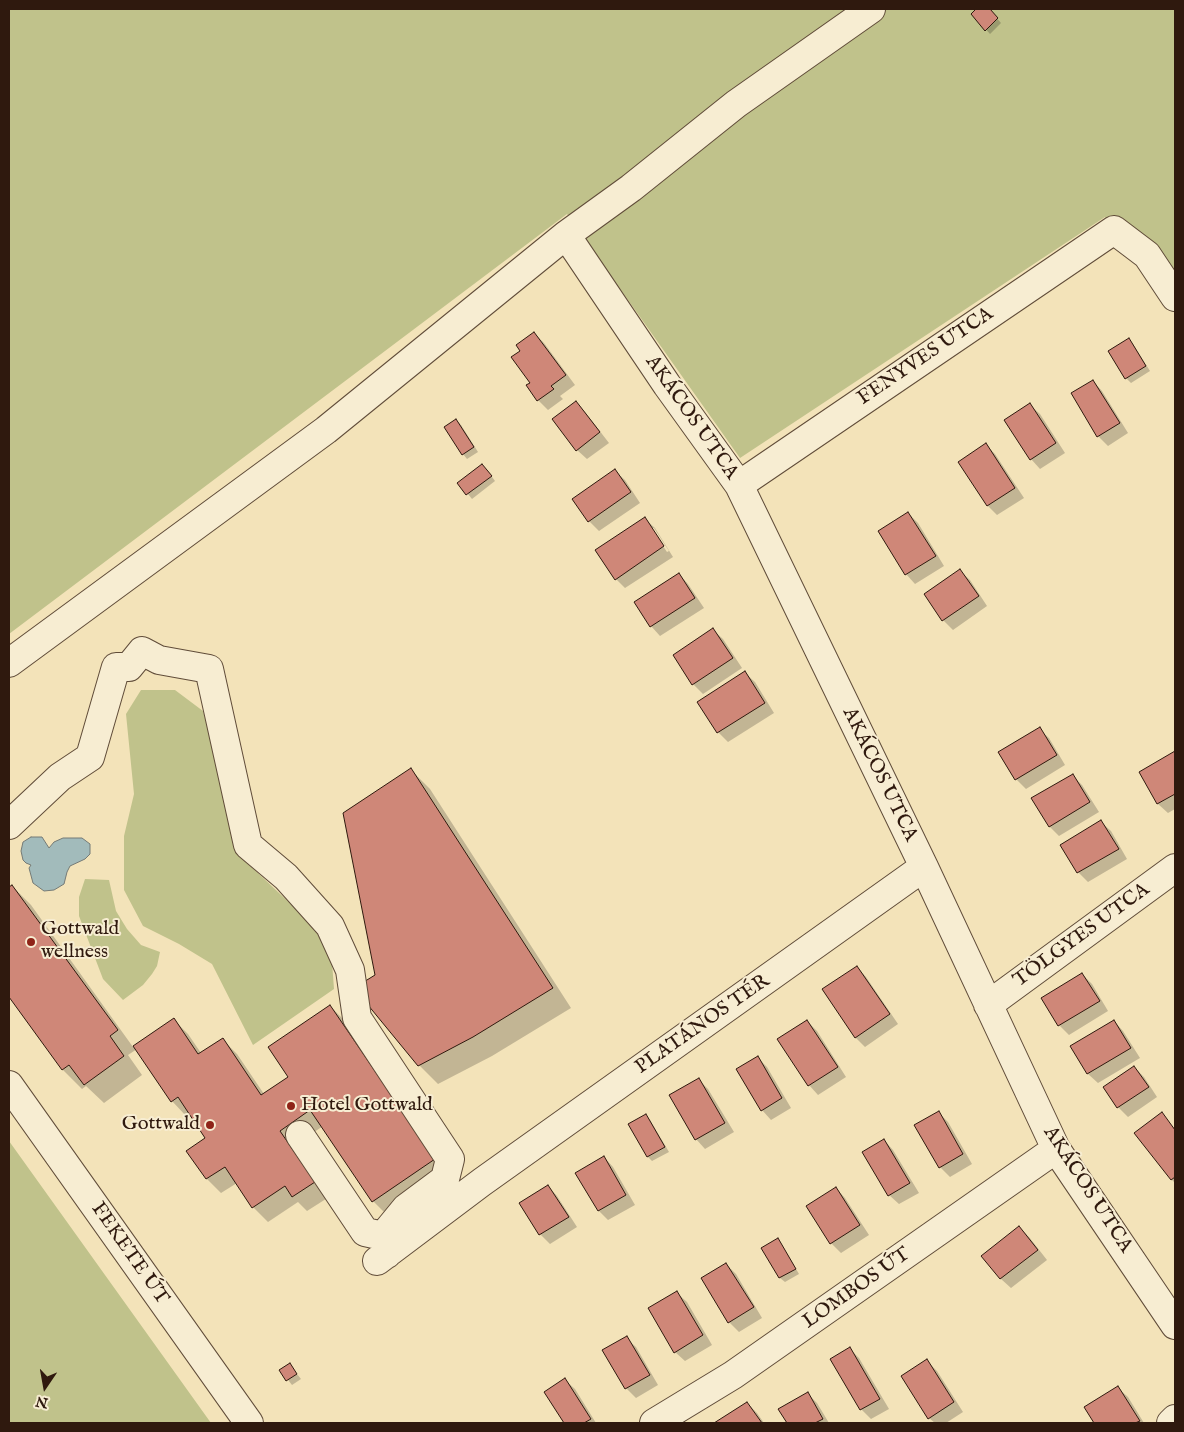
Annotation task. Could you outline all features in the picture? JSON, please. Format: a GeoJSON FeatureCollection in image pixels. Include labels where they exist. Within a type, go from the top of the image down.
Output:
{"type":"FeatureCollection","features":[{"type":"Feature","properties":{"kind":"street"},"geometry":{"type":"LineString","coordinates":[[9,664],[326,430],[566,235],[631,188],[736,104],[871,9]]}},
{"type":"Feature","properties":{"kind":"street","name":"FENYVES UTCA"},"geometry":{"type":"LineString","coordinates":[[738,485],[1114,230],[1147,255],[1175,297]]}},
{"type":"Feature","properties":{"kind":"street","name":"AKÁCOS UTCA"},"geometry":{"type":"LineString","coordinates":[[566,235],[667,385],[738,485],[924,867],[1056,1149],[1175,1325]]}},
{"type":"Feature","properties":{"kind":"street"},"geometry":{"type":"LineString","coordinates":[[9,825],[60,777],[90,757],[116,668],[129,667],[142,651],[159,660],[209,669],[248,845],[286,877],[330,926],[350,970],[357,1018],[450,1158],[446,1179],[406,1208],[382,1250],[365,1232],[300,1134]]}},
{"type":"Feature","properties":{"kind":"street","name":"PLATÁNOS TÉR"},"geometry":{"type":"LineString","coordinates":[[382,1250],[482,1182],[924,867]]}},
{"type":"Feature","properties":{"kind":"street","name":"TÖLGYES UTCA"},"geometry":{"type":"LineString","coordinates":[[988,1005],[1175,868]]}},
{"type":"Feature","properties":{"kind":"street","name":"FEKETE ÚT"},"geometry":{"type":"LineString","coordinates":[[9,1085],[249,1423]]}},
{"type":"Feature","properties":{"kind":"street","name":"LOMBOS ÚT"},"geometry":{"type":"LineString","coordinates":[[654,1423],[733,1375],[1056,1149]]}},
{"type":"Feature","properties":{"kind":"street"},"geometry":{"type":"LineString","coordinates":[[1171,1423],[1175,1419]]}},
{"type":"Feature","properties":{"kind":"green space"},"geometry":{"type":"Polygon","coordinates":[[[9,9],[1175,9],[1175,294],[1172,297],[1105,217],[740,458],[567,214],[9,634],[9,9]]]}},
{"type":"Feature","properties":{"kind":"green space"},"geometry":{"type":"Polygon","coordinates":[[[141,690],[175,690],[203,711],[242,858],[314,926],[332,962],[334,989],[253,1045],[212,964],[179,944],[143,926],[124,890],[124,836],[134,794],[126,714],[141,690]]]}},
{"type":"Feature","properties":{"kind":"green space"},"geometry":{"type":"Polygon","coordinates":[[[85,879],[109,880],[116,911],[127,929],[141,945],[160,952],[157,966],[152,974],[143,985],[123,1000],[103,979],[79,916],[79,897],[85,879]]]}},
{"type":"Feature","properties":{"kind":"green space"},"geometry":{"type":"Polygon","coordinates":[[[9,1141],[211,1423],[9,1423],[9,1141]]]}},
{"type":"Feature","properties":{"kind":"water"},"geometry":{"type":"Polygon","coordinates":[[[31,837],[42,837],[49,848],[54,842],[63,838],[82,838],[90,844],[90,854],[85,859],[70,866],[64,884],[54,890],[44,891],[33,883],[29,868],[31,865],[23,860],[21,851],[23,842],[31,837]]]}},
{"type":"Feature","properties":{"kind":"building"},"geometry":{"type":"Polygon","coordinates":[[[976,9],[990,9],[998,18],[985,31],[971,14],[976,9]]]}},
{"type":"Feature","properties":{"kind":"building"},"geometry":{"type":"Polygon","coordinates":[[[534,332],[566,375],[551,386],[554,389],[537,401],[526,385],[530,383],[511,357],[520,351],[516,345],[534,332]]]}},
{"type":"Feature","properties":{"kind":"building"},"geometry":{"type":"Polygon","coordinates":[[[1129,338],[1146,366],[1125,379],[1108,351],[1129,338]]]}},
{"type":"Feature","properties":{"kind":"building"},"geometry":{"type":"Polygon","coordinates":[[[1093,380],[1120,423],[1097,437],[1071,393],[1093,380]]]}},
{"type":"Feature","properties":{"kind":"building"},"geometry":{"type":"Polygon","coordinates":[[[576,401],[600,432],[576,451],[552,419],[576,401]]]}},
{"type":"Feature","properties":{"kind":"building"},"geometry":{"type":"Polygon","coordinates":[[[1030,403],[1056,443],[1030,460],[1004,420],[1030,403]]]}},
{"type":"Feature","properties":{"kind":"building"},"geometry":{"type":"Polygon","coordinates":[[[456,419],[474,447],[462,455],[444,427],[456,419]]]}},
{"type":"Feature","properties":{"kind":"building"},"geometry":{"type":"Polygon","coordinates":[[[986,443],[1015,488],[987,506],[958,462],[986,443]]]}},
{"type":"Feature","properties":{"kind":"building"},"geometry":{"type":"Polygon","coordinates":[[[482,464],[492,476],[466,495],[457,483],[482,464]]]}},
{"type":"Feature","properties":{"kind":"building"},"geometry":{"type":"Polygon","coordinates":[[[615,469],[631,492],[588,522],[572,499],[615,469]]]}},
{"type":"Feature","properties":{"kind":"building"},"geometry":{"type":"Polygon","coordinates":[[[908,512],[936,556],[905,575],[878,531],[908,512]]]}},
{"type":"Feature","properties":{"kind":"building"},"geometry":{"type":"Polygon","coordinates":[[[645,517],[664,546],[615,580],[595,550],[645,517]]]}},
{"type":"Feature","properties":{"kind":"building"},"geometry":{"type":"Polygon","coordinates":[[[960,569],[979,596],[942,621],[924,594],[960,569]]]}},
{"type":"Feature","properties":{"kind":"building"},"geometry":{"type":"Polygon","coordinates":[[[679,573],[695,598],[650,627],[634,602],[679,573]]]}},
{"type":"Feature","properties":{"kind":"building"},"geometry":{"type":"Polygon","coordinates":[[[713,628],[733,658],[692,685],[673,655],[713,628]]]}},
{"type":"Feature","properties":{"kind":"building"},"geometry":{"type":"Polygon","coordinates":[[[745,671],[765,703],[717,733],[697,702],[745,671]]]}},
{"type":"Feature","properties":{"kind":"building"},"geometry":{"type":"Polygon","coordinates":[[[1040,727],[1057,755],[1015,780],[998,752],[1040,727]]]}},
{"type":"Feature","properties":{"kind":"building"},"geometry":{"type":"Polygon","coordinates":[[[1175,751],[1175,794],[1157,804],[1139,772],[1175,751]]]}},
{"type":"Feature","properties":{"kind":"building"},"geometry":{"type":"Polygon","coordinates":[[[411,768],[553,988],[473,1037],[418,1066],[354,988],[375,975],[343,813],[411,768]]]}},
{"type":"Feature","properties":{"kind":"building"},"geometry":{"type":"Polygon","coordinates":[[[1073,774],[1090,802],[1049,827],[1031,798],[1073,774]]]}},
{"type":"Feature","properties":{"kind":"building"},"geometry":{"type":"Polygon","coordinates":[[[1101,820],[1119,849],[1077,873],[1060,845],[1101,820]]]}},
{"type":"Feature","properties":{"kind":"building","name":"Gottwald wellness"},"geometry":{"type":"Polygon","coordinates":[[[12,885],[118,1030],[110,1036],[124,1056],[84,1085],[69,1065],[62,1070],[9,997],[9,887],[12,885]]]}},
{"type":"Feature","properties":{"kind":"building"},"geometry":{"type":"Polygon","coordinates":[[[857,966],[890,1014],[855,1038],[822,989],[857,966]]]}},
{"type":"Feature","properties":{"kind":"building"},"geometry":{"type":"Polygon","coordinates":[[[1082,973],[1100,1001],[1058,1026],[1041,998],[1082,973]]]}},
{"type":"Feature","properties":{"kind":"building","name":"Hotel Gottwald"},"geometry":{"type":"Polygon","coordinates":[[[330,1005],[435,1159],[372,1202],[310,1110],[280,1131],[315,1182],[292,1197],[285,1186],[252,1208],[225,1167],[206,1179],[186,1151],[205,1138],[178,1097],[171,1102],[133,1046],[174,1018],[198,1054],[223,1038],[261,1095],[288,1077],[268,1047],[330,1005]]]}},
{"type":"Feature","properties":{"kind":"building"},"geometry":{"type":"Polygon","coordinates":[[[807,1020],[838,1067],[808,1086],[777,1039],[807,1020]]]}},
{"type":"Feature","properties":{"kind":"building"},"geometry":{"type":"Polygon","coordinates":[[[1114,1020],[1131,1048],[1087,1074],[1070,1046],[1114,1020]]]}},
{"type":"Feature","properties":{"kind":"building"},"geometry":{"type":"Polygon","coordinates":[[[758,1056],[782,1098],[761,1111],[736,1069],[758,1056]]]}},
{"type":"Feature","properties":{"kind":"building"},"geometry":{"type":"Polygon","coordinates":[[[1134,1066],[1149,1087],[1117,1108],[1103,1087],[1134,1066]]]}},
{"type":"Feature","properties":{"kind":"building"},"geometry":{"type":"Polygon","coordinates":[[[699,1078],[725,1123],[695,1140],[669,1095],[699,1078]]]}},
{"type":"Feature","properties":{"kind":"building"},"geometry":{"type":"Polygon","coordinates":[[[939,1111],[963,1154],[939,1168],[914,1125],[939,1111]]]}},
{"type":"Feature","properties":{"kind":"building"},"geometry":{"type":"Polygon","coordinates":[[[1162,1112],[1175,1130],[1175,1177],[1171,1180],[1134,1133],[1162,1112]]]}},
{"type":"Feature","properties":{"kind":"building"},"geometry":{"type":"Polygon","coordinates":[[[646,1114],[665,1147],[647,1157],[628,1124],[646,1114]]]}},
{"type":"Feature","properties":{"kind":"building"},"geometry":{"type":"Polygon","coordinates":[[[884,1139],[910,1183],[888,1196],[862,1152],[884,1139]]]}},
{"type":"Feature","properties":{"kind":"building"},"geometry":{"type":"Polygon","coordinates":[[[604,1156],[626,1195],[598,1211],[575,1173],[604,1156]]]}},
{"type":"Feature","properties":{"kind":"building"},"geometry":{"type":"Polygon","coordinates":[[[548,1185],[569,1217],[539,1235],[519,1203],[548,1185]]]}},
{"type":"Feature","properties":{"kind":"building"},"geometry":{"type":"Polygon","coordinates":[[[836,1187],[860,1225],[830,1244],[806,1206],[836,1187]]]}},
{"type":"Feature","properties":{"kind":"building"},"geometry":{"type":"Polygon","coordinates":[[[1019,1226],[1038,1250],[1000,1279],[981,1256],[1019,1226]]]}},
{"type":"Feature","properties":{"kind":"building"},"geometry":{"type":"Polygon","coordinates":[[[778,1238],[796,1269],[779,1278],[761,1248],[778,1238]]]}},
{"type":"Feature","properties":{"kind":"building"},"geometry":{"type":"Polygon","coordinates":[[[726,1263],[754,1307],[728,1323],[701,1278],[726,1263]]]}},
{"type":"Feature","properties":{"kind":"building"},"geometry":{"type":"Polygon","coordinates":[[[677,1291],[703,1335],[674,1353],[648,1308],[677,1291]]]}},
{"type":"Feature","properties":{"kind":"building"},"geometry":{"type":"Polygon","coordinates":[[[627,1336],[650,1375],[625,1389],[602,1350],[627,1336]]]}},
{"type":"Feature","properties":{"kind":"building"},"geometry":{"type":"Polygon","coordinates":[[[850,1347],[880,1399],[860,1410],[830,1359],[850,1347]]]}},
{"type":"Feature","properties":{"kind":"building"},"geometry":{"type":"Polygon","coordinates":[[[927,1359],[954,1402],[928,1419],[901,1376],[927,1359]]]}},
{"type":"Feature","properties":{"kind":"building"},"geometry":{"type":"Polygon","coordinates":[[[290,1363],[297,1374],[286,1381],[279,1370],[290,1363]]]}},
{"type":"Feature","properties":{"kind":"building"},"geometry":{"type":"Polygon","coordinates":[[[565,1378],[591,1419],[584,1423],[564,1423],[544,1392],[565,1378]]]}},
{"type":"Feature","properties":{"kind":"building"},"geometry":{"type":"Polygon","coordinates":[[[1118,1386],[1140,1421],[1135,1423],[1094,1423],[1084,1407],[1118,1386]]]}},
{"type":"Feature","properties":{"kind":"building"},"geometry":{"type":"Polygon","coordinates":[[[808,1392],[823,1419],[815,1423],[787,1423],[778,1409],[808,1392]]]}},
{"type":"Feature","properties":{"kind":"building"},"geometry":{"type":"Polygon","coordinates":[[[747,1402],[762,1423],[714,1423],[747,1402]]]}},
{"type":"Feature","properties":{"kind":"place","name":"Gottwald wellness"},"geometry":{"type":"Point","coordinates":[31,942]}},
{"type":"Feature","properties":{"kind":"place","name":"Hotel Gottwald"},"geometry":{"type":"Point","coordinates":[291,1106]}},
{"type":"Feature","properties":{"kind":"place","name":"Gottwald"},"geometry":{"type":"Point","coordinates":[210,1125]}}]}
